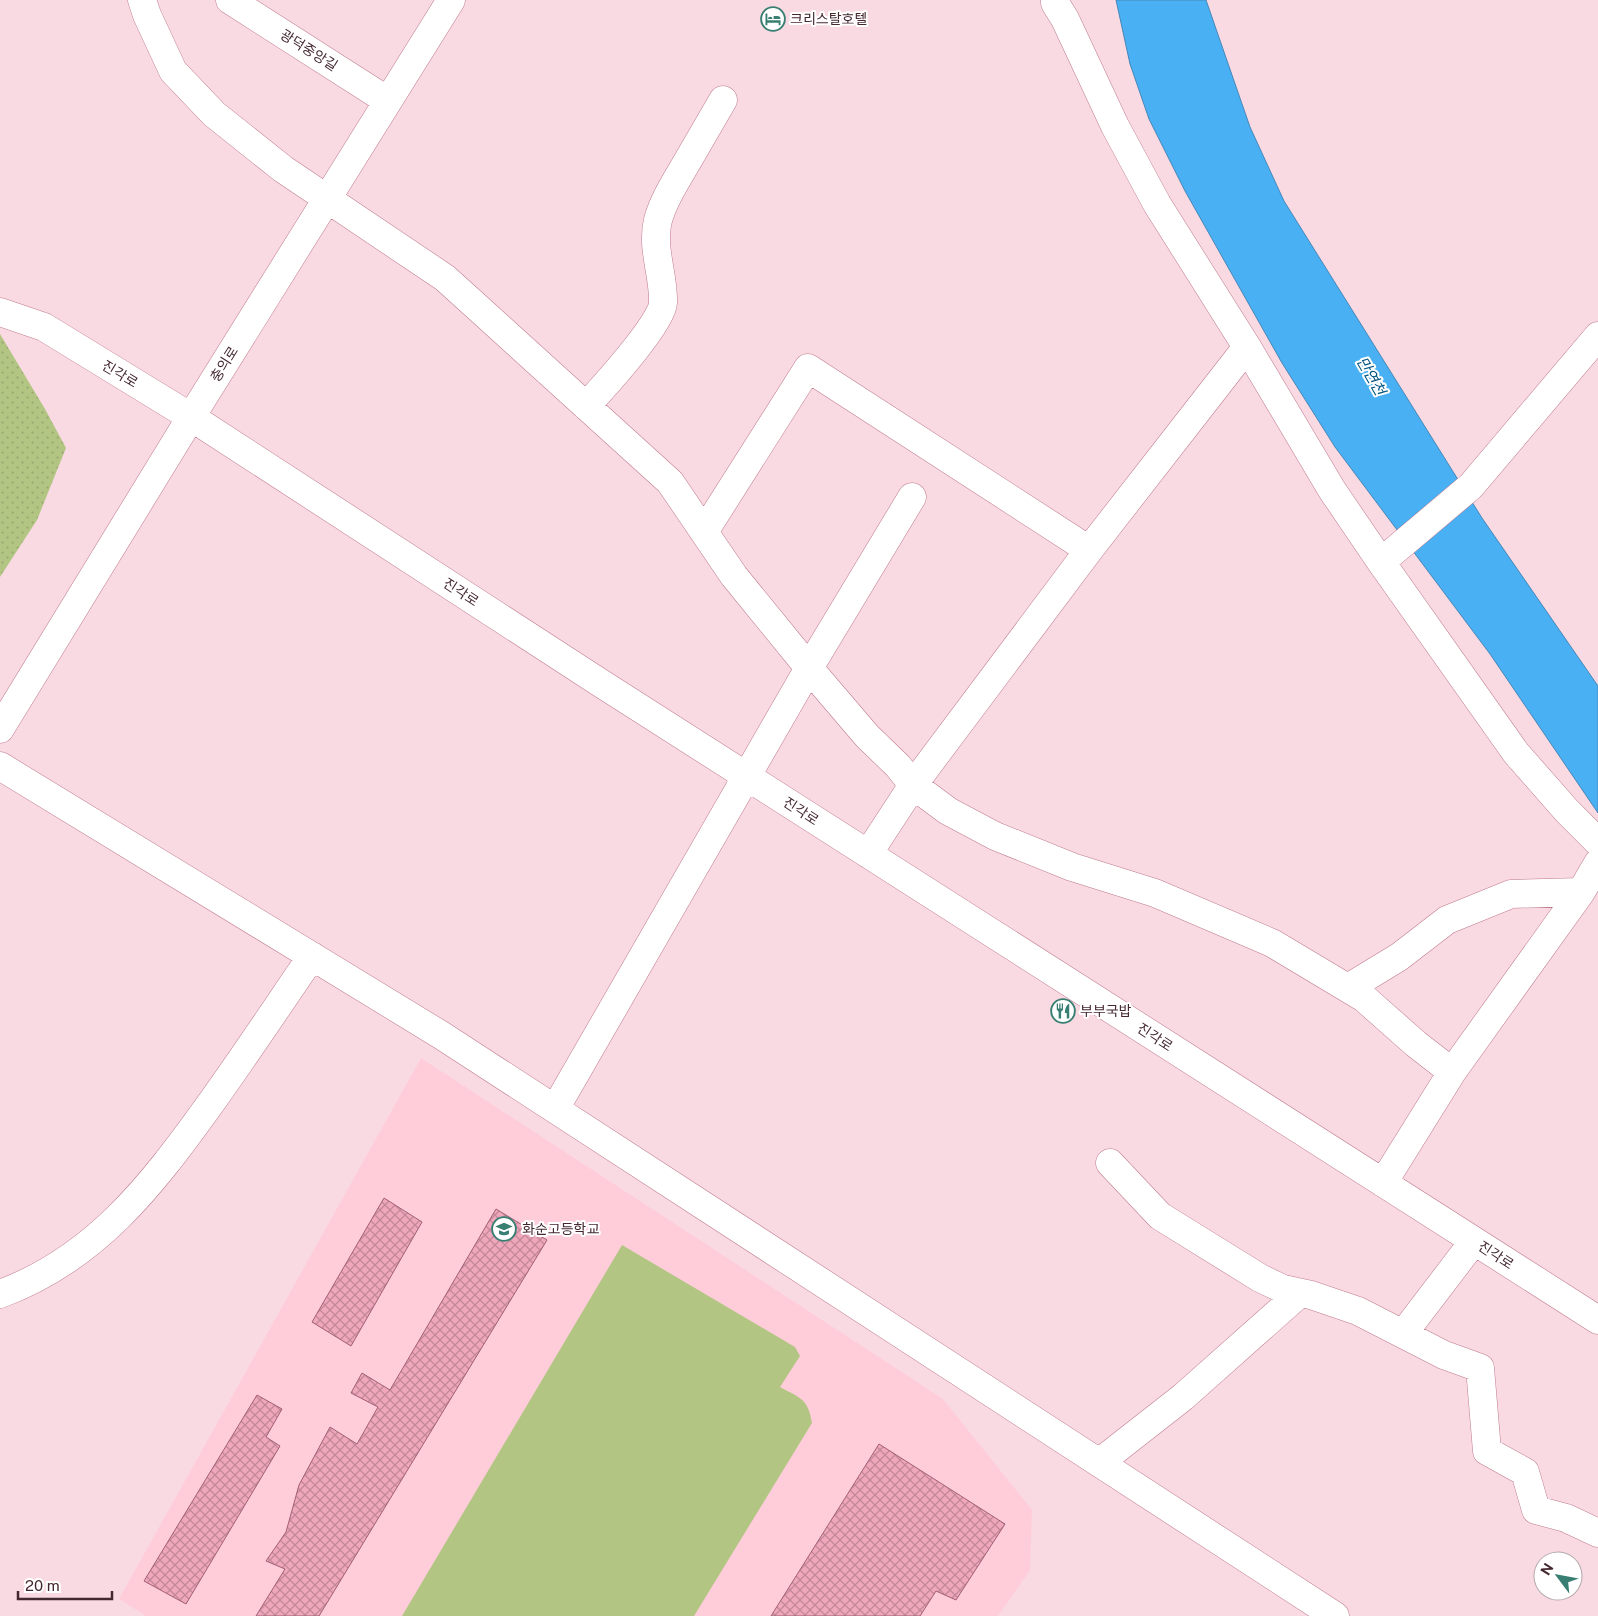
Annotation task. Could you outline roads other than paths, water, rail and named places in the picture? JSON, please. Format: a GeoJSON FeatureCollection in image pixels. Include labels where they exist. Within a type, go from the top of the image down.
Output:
{"type":"FeatureCollection","features":[{"type":"Feature","properties":{"kind":"street"},"geometry":{"type":"LineString","coordinates":[[142,0],[173,72],[214,114],[283,169],[326,200],[445,278],[670,482],[734,576],[867,736],[898,766],[913,785],[948,811],[995,836],[1072,866],[1155,893],[1272,943],[1364,998],[1416,1044],[1452,1072]]}},
{"type":"Feature","properties":{"kind":"street","name":"광덕중앙길"},"geometry":{"type":"LineString","coordinates":[[230,0],[388,100]]}},
{"type":"Feature","properties":{"kind":"street","name":"충의로"},"geometry":{"type":"LineString","coordinates":[[0,729],[191,417],[451,0]]}},
{"type":"Feature","properties":{"kind":"street"},"geometry":{"type":"LineString","coordinates":[[1055,0],[1115,126],[1158,204],[1247,347],[1332,490],[1516,753],[1567,811],[1598,842]]}},
{"type":"Feature","properties":{"kind":"street"},"geometry":{"type":"LineString","coordinates":[[586,406],[631,355],[664,305],[655,236],[662,206],[724,100]]}},
{"type":"Feature","properties":{"kind":"street","name":"진각로"},"geometry":{"type":"LineString","coordinates":[[0,312],[44,327],[191,417],[748,777],[1598,1320]]}},
{"type":"Feature","properties":{"kind":"street"},"geometry":{"type":"LineString","coordinates":[[1381,562],[1471,486],[1598,336]]}},
{"type":"Feature","properties":{"kind":"street"},"geometry":{"type":"LineString","coordinates":[[868,854],[913,785],[1089,550],[1247,347]]}},
{"type":"Feature","properties":{"kind":"street"},"geometry":{"type":"LineString","coordinates":[[704,532],[808,368],[1089,550]]}},
{"type":"Feature","properties":{"kind":"street"},"geometry":{"type":"LineString","coordinates":[[556,1109],[809,668],[912,497]]}},
{"type":"Feature","properties":{"kind":"street"},"geometry":{"type":"LineString","coordinates":[[0,766],[441,1035],[1335,1616]]}},
{"type":"Feature","properties":{"kind":"street"},"geometry":{"type":"LineString","coordinates":[[1383,1182],[1452,1072],[1581,892],[1598,863]]}},
{"type":"Feature","properties":{"kind":"street"},"geometry":{"type":"LineString","coordinates":[[1348,988],[1399,957],[1447,920],[1511,894],[1581,892]]}},
{"type":"Feature","properties":{"kind":"street"},"geometry":{"type":"LineString","coordinates":[[0,1294],[37,1277],[68,1258],[107,1228],[142,1193],[171,1158],[234,1071],[312,956]]}},
{"type":"Feature","properties":{"kind":"street"},"geometry":{"type":"LineString","coordinates":[[1110,1163],[1160,1216],[1260,1278],[1283,1289],[1358,1311],[1444,1355],[1480,1368],[1487,1451],[1525,1472],[1536,1510],[1566,1518],[1598,1533]]}},
{"type":"Feature","properties":{"kind":"street"},"geometry":{"type":"LineString","coordinates":[[1403,1334],[1474,1241]]}},
{"type":"Feature","properties":{"kind":"street"},"geometry":{"type":"LineString","coordinates":[[1100,1462],[1183,1397],[1300,1293]]}},
{"type":"Feature","properties":{"kind":"water","name":"만연천"},"geometry":{"type":"Polygon","coordinates":[[[1116,0],[1206,0],[1250,127],[1284,201],[1482,518],[1598,686],[1598,813],[1490,654],[1335,447],[1282,363],[1185,191],[1149,119],[1130,64],[1116,0]]]}},
{"type":"Feature","properties":{"kind":"place","name":"크리스탈호텔"},"geometry":{"type":"Point","coordinates":[773,19]}},
{"type":"Feature","properties":{"kind":"place","name":"부부국밥"},"geometry":{"type":"Point","coordinates":[1063,1011]}},
{"type":"Feature","properties":{"kind":"place","name":"화순고등학교"},"geometry":{"type":"Point","coordinates":[504,1229]}}]}
